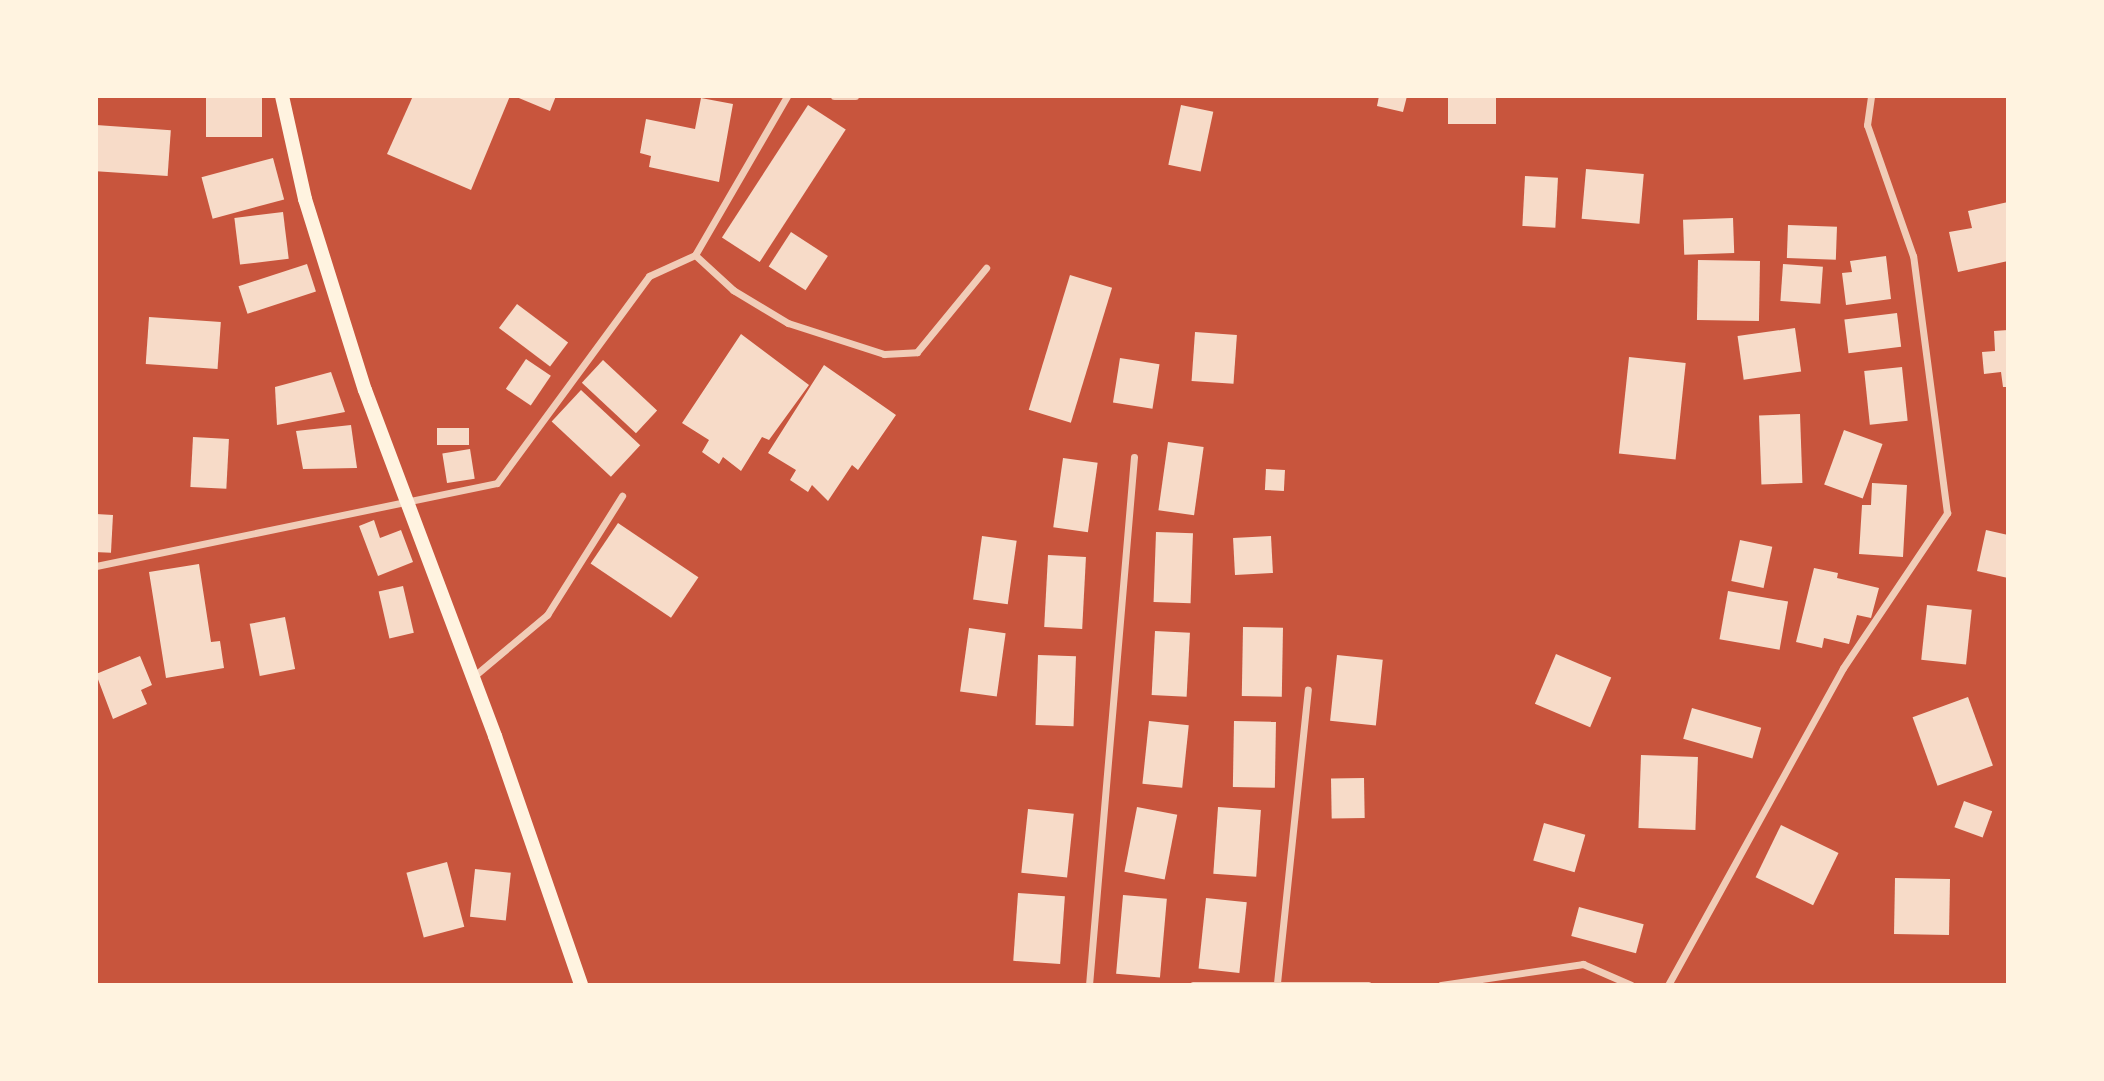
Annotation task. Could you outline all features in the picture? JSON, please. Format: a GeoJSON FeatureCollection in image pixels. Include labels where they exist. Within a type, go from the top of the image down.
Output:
{"type":"FeatureCollection","features":[{"type":"Feature","properties":{"kind":"main road"},"geometry":{"type":"LineString","coordinates":[[282,96],[329,280],[581,985]]}},
{"type":"Feature","properties":{"kind":"street"},"geometry":{"type":"LineString","coordinates":[[96,566],[498,483],[649,276],[695,255],[787,96]]}},
{"type":"Feature","properties":{"kind":"street"},"geometry":{"type":"LineString","coordinates":[[834,96],[855,96]]}},
{"type":"Feature","properties":{"kind":"street"},"geometry":{"type":"LineString","coordinates":[[1668,985],[1843,668],[1947,513],[1913,256],[1867,125],[1871,96]]}},
{"type":"Feature","properties":{"kind":"street"},"geometry":{"type":"LineString","coordinates":[[695,255],[733,290],[788,323],[884,354],[918,352],[986,268]]}},
{"type":"Feature","properties":{"kind":"street"},"geometry":{"type":"LineString","coordinates":[[1089,985],[1134,457]]}},
{"type":"Feature","properties":{"kind":"street"},"geometry":{"type":"LineString","coordinates":[[472,677],[547,615],[622,496]]}},
{"type":"Feature","properties":{"kind":"street"},"geometry":{"type":"LineString","coordinates":[[1277,984],[1308,690]]}},
{"type":"Feature","properties":{"kind":"street"},"geometry":{"type":"LineString","coordinates":[[1441,985],[1583,964],[1631,985]]}},
{"type":"Feature","properties":{"kind":"street"},"geometry":{"type":"LineString","coordinates":[[1193,985],[1368,985]]}},
{"type":"Feature","properties":{"kind":"building"},"geometry":{"type":"Polygon","coordinates":[[[206,96],[262,96],[262,137],[206,137],[206,96]]]}},
{"type":"Feature","properties":{"kind":"building"},"geometry":{"type":"Polygon","coordinates":[[[413,96],[510,96],[471,190],[387,154],[413,96]]]}},
{"type":"Feature","properties":{"kind":"building"},"geometry":{"type":"Polygon","coordinates":[[[514,96],[556,96],[550,111],[514,96]]]}},
{"type":"Feature","properties":{"kind":"building"},"geometry":{"type":"Polygon","coordinates":[[[1379,96],[1407,96],[1403,112],[1377,106],[1379,96]]]}},
{"type":"Feature","properties":{"kind":"building"},"geometry":{"type":"Polygon","coordinates":[[[1448,96],[1496,96],[1496,124],[1448,124],[1448,96]]]}},
{"type":"Feature","properties":{"kind":"building"},"geometry":{"type":"Polygon","coordinates":[[[701,98],[733,104],[719,182],[649,167],[651,156],[640,153],[646,119],[695,129],[701,98]]]}},
{"type":"Feature","properties":{"kind":"building"},"geometry":{"type":"Polygon","coordinates":[[[808,105],[846,130],[760,262],[722,238],[808,105]]]}},
{"type":"Feature","properties":{"kind":"building"},"geometry":{"type":"Polygon","coordinates":[[[1181,105],[1213,112],[1201,172],[1168,165],[1181,105]]]}},
{"type":"Feature","properties":{"kind":"building"},"geometry":{"type":"Polygon","coordinates":[[[96,125],[171,130],[168,176],[96,171],[96,125]]]}},
{"type":"Feature","properties":{"kind":"building"},"geometry":{"type":"Polygon","coordinates":[[[273,158],[284,200],[213,219],[202,177],[273,158]]]}},
{"type":"Feature","properties":{"kind":"building"},"geometry":{"type":"Polygon","coordinates":[[[1586,169],[1644,174],[1639,224],[1582,219],[1586,169]]]}},
{"type":"Feature","properties":{"kind":"building"},"geometry":{"type":"Polygon","coordinates":[[[1525,176],[1558,178],[1555,228],[1522,226],[1525,176]]]}},
{"type":"Feature","properties":{"kind":"building"},"geometry":{"type":"Polygon","coordinates":[[[2008,202],[2008,261],[1958,272],[1949,232],[1972,228],[1968,211],[2008,202]]]}},
{"type":"Feature","properties":{"kind":"building"},"geometry":{"type":"Polygon","coordinates":[[[283,212],[289,259],[240,265],[234,218],[283,212]]]}},
{"type":"Feature","properties":{"kind":"building"},"geometry":{"type":"Polygon","coordinates":[[[1733,218],[1734,253],[1684,255],[1683,220],[1733,218]]]}},
{"type":"Feature","properties":{"kind":"building"},"geometry":{"type":"Polygon","coordinates":[[[1788,225],[1837,227],[1836,260],[1787,258],[1788,225]]]}},
{"type":"Feature","properties":{"kind":"building"},"geometry":{"type":"Polygon","coordinates":[[[791,232],[828,256],[806,290],[769,266],[791,232]]]}},
{"type":"Feature","properties":{"kind":"building"},"geometry":{"type":"Polygon","coordinates":[[[1886,256],[1891,299],[1846,305],[1842,273],[1852,272],[1850,261],[1886,256]]]}},
{"type":"Feature","properties":{"kind":"building"},"geometry":{"type":"Polygon","coordinates":[[[1698,260],[1760,261],[1759,321],[1697,320],[1698,260]]]}},
{"type":"Feature","properties":{"kind":"building"},"geometry":{"type":"Polygon","coordinates":[[[307,264],[316,292],[247,314],[239,286],[307,264]]]}},
{"type":"Feature","properties":{"kind":"building"},"geometry":{"type":"Polygon","coordinates":[[[1783,264],[1823,267],[1820,304],[1780,301],[1783,264]]]}},
{"type":"Feature","properties":{"kind":"building"},"geometry":{"type":"Polygon","coordinates":[[[1070,275],[1112,288],[1071,423],[1029,410],[1070,275]]]}},
{"type":"Feature","properties":{"kind":"building"},"geometry":{"type":"Polygon","coordinates":[[[517,304],[568,343],[550,366],[499,328],[517,304]]]}},
{"type":"Feature","properties":{"kind":"building"},"geometry":{"type":"Polygon","coordinates":[[[1897,313],[1901,347],[1849,353],[1844,319],[1897,313]]]}},
{"type":"Feature","properties":{"kind":"building"},"geometry":{"type":"Polygon","coordinates":[[[149,317],[221,322],[218,369],[146,364],[149,317]]]}},
{"type":"Feature","properties":{"kind":"building"},"geometry":{"type":"Polygon","coordinates":[[[1795,328],[1801,372],[1744,380],[1738,336],[1795,328]]]}},
{"type":"Feature","properties":{"kind":"building"},"geometry":{"type":"Polygon","coordinates":[[[2008,330],[2008,387],[2003,387],[2001,372],[1984,374],[1982,352],[1995,351],[1994,331],[2008,330]]]}},
{"type":"Feature","properties":{"kind":"building"},"geometry":{"type":"Polygon","coordinates":[[[1195,332],[1237,335],[1233,384],[1192,381],[1195,332]]]}},
{"type":"Feature","properties":{"kind":"building"},"geometry":{"type":"Polygon","coordinates":[[[741,334],[809,385],[769,440],[762,437],[741,471],[723,457],[719,464],[702,452],[709,440],[682,423],[741,334]]]}},
{"type":"Feature","properties":{"kind":"building"},"geometry":{"type":"Polygon","coordinates":[[[1629,357],[1686,363],[1676,459],[1619,453],[1629,357]]]}},
{"type":"Feature","properties":{"kind":"building"},"geometry":{"type":"Polygon","coordinates":[[[1120,358],[1160,364],[1152,409],[1113,402],[1120,358]]]}},
{"type":"Feature","properties":{"kind":"building"},"geometry":{"type":"Polygon","coordinates":[[[526,359],[551,376],[531,406],[506,389],[526,359]]]}},
{"type":"Feature","properties":{"kind":"building"},"geometry":{"type":"Polygon","coordinates":[[[603,360],[657,410],[636,433],[582,383],[603,360]]]}},
{"type":"Feature","properties":{"kind":"building"},"geometry":{"type":"Polygon","coordinates":[[[824,365],[896,415],[858,470],[852,465],[828,501],[812,485],[808,492],[790,480],[796,470],[768,453],[824,365]]]}},
{"type":"Feature","properties":{"kind":"building"},"geometry":{"type":"Polygon","coordinates":[[[1902,367],[1908,421],[1870,425],[1864,371],[1902,367]]]}},
{"type":"Feature","properties":{"kind":"building"},"geometry":{"type":"Polygon","coordinates":[[[331,372],[345,412],[277,425],[275,387],[331,372]]]}},
{"type":"Feature","properties":{"kind":"building"},"geometry":{"type":"Polygon","coordinates":[[[581,390],[640,445],[611,477],[552,421],[581,390]]]}},
{"type":"Feature","properties":{"kind":"building"},"geometry":{"type":"Polygon","coordinates":[[[1800,414],[1802,483],[1761,484],[1759,415],[1800,414]]]}},
{"type":"Feature","properties":{"kind":"building"},"geometry":{"type":"Polygon","coordinates":[[[351,425],[357,468],[303,469],[296,431],[351,425]]]}},
{"type":"Feature","properties":{"kind":"building"},"geometry":{"type":"Polygon","coordinates":[[[437,428],[469,428],[469,445],[437,445],[437,428]]]}},
{"type":"Feature","properties":{"kind":"building"},"geometry":{"type":"Polygon","coordinates":[[[1844,430],[1883,444],[1863,499],[1824,485],[1844,430]]]}},
{"type":"Feature","properties":{"kind":"building"},"geometry":{"type":"Polygon","coordinates":[[[193,437],[229,439],[226,489],[190,487],[193,437]]]}},
{"type":"Feature","properties":{"kind":"building"},"geometry":{"type":"Polygon","coordinates":[[[1168,442],[1204,447],[1194,515],[1158,510],[1168,442]]]}},
{"type":"Feature","properties":{"kind":"building"},"geometry":{"type":"Polygon","coordinates":[[[470,449],[475,479],[447,483],[442,453],[470,449]]]}},
{"type":"Feature","properties":{"kind":"building"},"geometry":{"type":"Polygon","coordinates":[[[1063,458],[1098,463],[1088,532],[1053,527],[1063,458]]]}},
{"type":"Feature","properties":{"kind":"building"},"geometry":{"type":"Polygon","coordinates":[[[1266,469],[1285,470],[1284,491],[1265,490],[1266,469]]]}},
{"type":"Feature","properties":{"kind":"building"},"geometry":{"type":"Polygon","coordinates":[[[1872,483],[1907,485],[1903,557],[1859,554],[1862,505],[1871,505],[1872,483]]]}},
{"type":"Feature","properties":{"kind":"building"},"geometry":{"type":"Polygon","coordinates":[[[96,514],[113,515],[111,553],[96,552],[96,514]]]}},
{"type":"Feature","properties":{"kind":"building"},"geometry":{"type":"Polygon","coordinates":[[[374,520],[380,538],[401,530],[413,562],[378,576],[359,526],[374,520]]]}},
{"type":"Feature","properties":{"kind":"building"},"geometry":{"type":"Polygon","coordinates":[[[618,523],[698,577],[671,618],[591,564],[618,523]]]}},
{"type":"Feature","properties":{"kind":"building"},"geometry":{"type":"Polygon","coordinates":[[[1986,530],[2008,535],[2008,578],[1977,571],[1986,530]]]}},
{"type":"Feature","properties":{"kind":"building"},"geometry":{"type":"Polygon","coordinates":[[[1156,532],[1193,533],[1191,603],[1154,602],[1156,532]]]}},
{"type":"Feature","properties":{"kind":"building"},"geometry":{"type":"Polygon","coordinates":[[[982,536],[1017,541],[1008,604],[973,599],[982,536]]]}},
{"type":"Feature","properties":{"kind":"building"},"geometry":{"type":"Polygon","coordinates":[[[1271,536],[1273,573],[1235,575],[1233,538],[1271,536]]]}},
{"type":"Feature","properties":{"kind":"building"},"geometry":{"type":"Polygon","coordinates":[[[1740,540],[1772,547],[1764,588],[1731,581],[1740,540]]]}},
{"type":"Feature","properties":{"kind":"building"},"geometry":{"type":"Polygon","coordinates":[[[1048,555],[1086,557],[1082,629],[1044,627],[1048,555]]]}},
{"type":"Feature","properties":{"kind":"building"},"geometry":{"type":"Polygon","coordinates":[[[199,564],[211,642],[220,641],[224,668],[166,678],[149,572],[199,564]]]}},
{"type":"Feature","properties":{"kind":"building"},"geometry":{"type":"Polygon","coordinates":[[[1814,568],[1838,573],[1837,578],[1879,588],[1871,618],[1857,615],[1849,644],[1824,638],[1822,648],[1796,642],[1814,568]]]}},
{"type":"Feature","properties":{"kind":"building"},"geometry":{"type":"Polygon","coordinates":[[[403,586],[414,633],[389,638],[379,592],[403,586]]]}},
{"type":"Feature","properties":{"kind":"building"},"geometry":{"type":"Polygon","coordinates":[[[1728,591],[1788,602],[1780,650],[1719,639],[1728,591]]]}},
{"type":"Feature","properties":{"kind":"building"},"geometry":{"type":"Polygon","coordinates":[[[1927,605],[1972,610],[1966,664],[1921,660],[1927,605]]]}},
{"type":"Feature","properties":{"kind":"building"},"geometry":{"type":"Polygon","coordinates":[[[285,617],[295,669],[260,676],[250,624],[285,617]]]}},
{"type":"Feature","properties":{"kind":"building"},"geometry":{"type":"Polygon","coordinates":[[[1243,627],[1283,628],[1282,697],[1242,696],[1243,627]]]}},
{"type":"Feature","properties":{"kind":"building"},"geometry":{"type":"Polygon","coordinates":[[[969,628],[1006,633],[997,697],[960,691],[969,628]]]}},
{"type":"Feature","properties":{"kind":"building"},"geometry":{"type":"Polygon","coordinates":[[[1155,631],[1190,633],[1187,697],[1152,695],[1155,631]]]}},
{"type":"Feature","properties":{"kind":"building"},"geometry":{"type":"Polygon","coordinates":[[[1556,654],[1611,677],[1590,727],[1535,704],[1556,654]]]}},
{"type":"Feature","properties":{"kind":"building"},"geometry":{"type":"Polygon","coordinates":[[[1038,655],[1076,656],[1074,726],[1036,725],[1038,655]]]}},
{"type":"Feature","properties":{"kind":"building"},"geometry":{"type":"Polygon","coordinates":[[[1337,655],[1383,660],[1376,725],[1330,721],[1337,655]]]}},
{"type":"Feature","properties":{"kind":"building"},"geometry":{"type":"Polygon","coordinates":[[[140,656],[152,685],[141,690],[147,704],[113,719],[96,674],[140,656]]]}},
{"type":"Feature","properties":{"kind":"building"},"geometry":{"type":"Polygon","coordinates":[[[1968,697],[1993,766],[1938,786],[1913,717],[1968,697]]]}},
{"type":"Feature","properties":{"kind":"building"},"geometry":{"type":"Polygon","coordinates":[[[1692,708],[1761,728],[1752,759],[1683,739],[1692,708]]]}},
{"type":"Feature","properties":{"kind":"building"},"geometry":{"type":"Polygon","coordinates":[[[1149,721],[1189,725],[1182,788],[1142,784],[1149,721]]]}},
{"type":"Feature","properties":{"kind":"building"},"geometry":{"type":"Polygon","coordinates":[[[1234,721],[1276,722],[1275,788],[1233,787],[1234,721]]]}},
{"type":"Feature","properties":{"kind":"building"},"geometry":{"type":"Polygon","coordinates":[[[1641,755],[1698,757],[1695,830],[1638,828],[1641,755]]]}},
{"type":"Feature","properties":{"kind":"building"},"geometry":{"type":"Polygon","coordinates":[[[1364,778],[1365,818],[1332,819],[1331,779],[1364,778]]]}},
{"type":"Feature","properties":{"kind":"building"},"geometry":{"type":"Polygon","coordinates":[[[1964,801],[1992,811],[1983,838],[1954,827],[1964,801]]]}},
{"type":"Feature","properties":{"kind":"building"},"geometry":{"type":"Polygon","coordinates":[[[1137,807],[1177,815],[1165,880],[1124,872],[1137,807]]]}},
{"type":"Feature","properties":{"kind":"building"},"geometry":{"type":"Polygon","coordinates":[[[1218,807],[1261,810],[1256,877],[1213,874],[1218,807]]]}},
{"type":"Feature","properties":{"kind":"building"},"geometry":{"type":"Polygon","coordinates":[[[1028,809],[1074,814],[1067,877],[1021,873],[1028,809]]]}},
{"type":"Feature","properties":{"kind":"building"},"geometry":{"type":"Polygon","coordinates":[[[1544,823],[1585,835],[1575,872],[1533,860],[1544,823]]]}},
{"type":"Feature","properties":{"kind":"building"},"geometry":{"type":"Polygon","coordinates":[[[1781,825],[1839,853],[1813,905],[1756,877],[1781,825]]]}},
{"type":"Feature","properties":{"kind":"building"},"geometry":{"type":"Polygon","coordinates":[[[447,862],[464,927],[424,938],[406,873],[447,862]]]}},
{"type":"Feature","properties":{"kind":"building"},"geometry":{"type":"Polygon","coordinates":[[[475,869],[511,873],[506,921],[470,917],[475,869]]]}},
{"type":"Feature","properties":{"kind":"building"},"geometry":{"type":"Polygon","coordinates":[[[1895,878],[1950,879],[1949,935],[1894,934],[1895,878]]]}},
{"type":"Feature","properties":{"kind":"building"},"geometry":{"type":"Polygon","coordinates":[[[1018,893],[1065,896],[1060,964],[1013,961],[1018,893]]]}},
{"type":"Feature","properties":{"kind":"building"},"geometry":{"type":"Polygon","coordinates":[[[1123,895],[1167,899],[1160,978],[1116,974],[1123,895]]]}},
{"type":"Feature","properties":{"kind":"building"},"geometry":{"type":"Polygon","coordinates":[[[1206,898],[1247,902],[1239,973],[1199,969],[1206,898]]]}},
{"type":"Feature","properties":{"kind":"building"},"geometry":{"type":"Polygon","coordinates":[[[1579,907],[1644,924],[1636,953],[1571,936],[1579,907]]]}}]}
